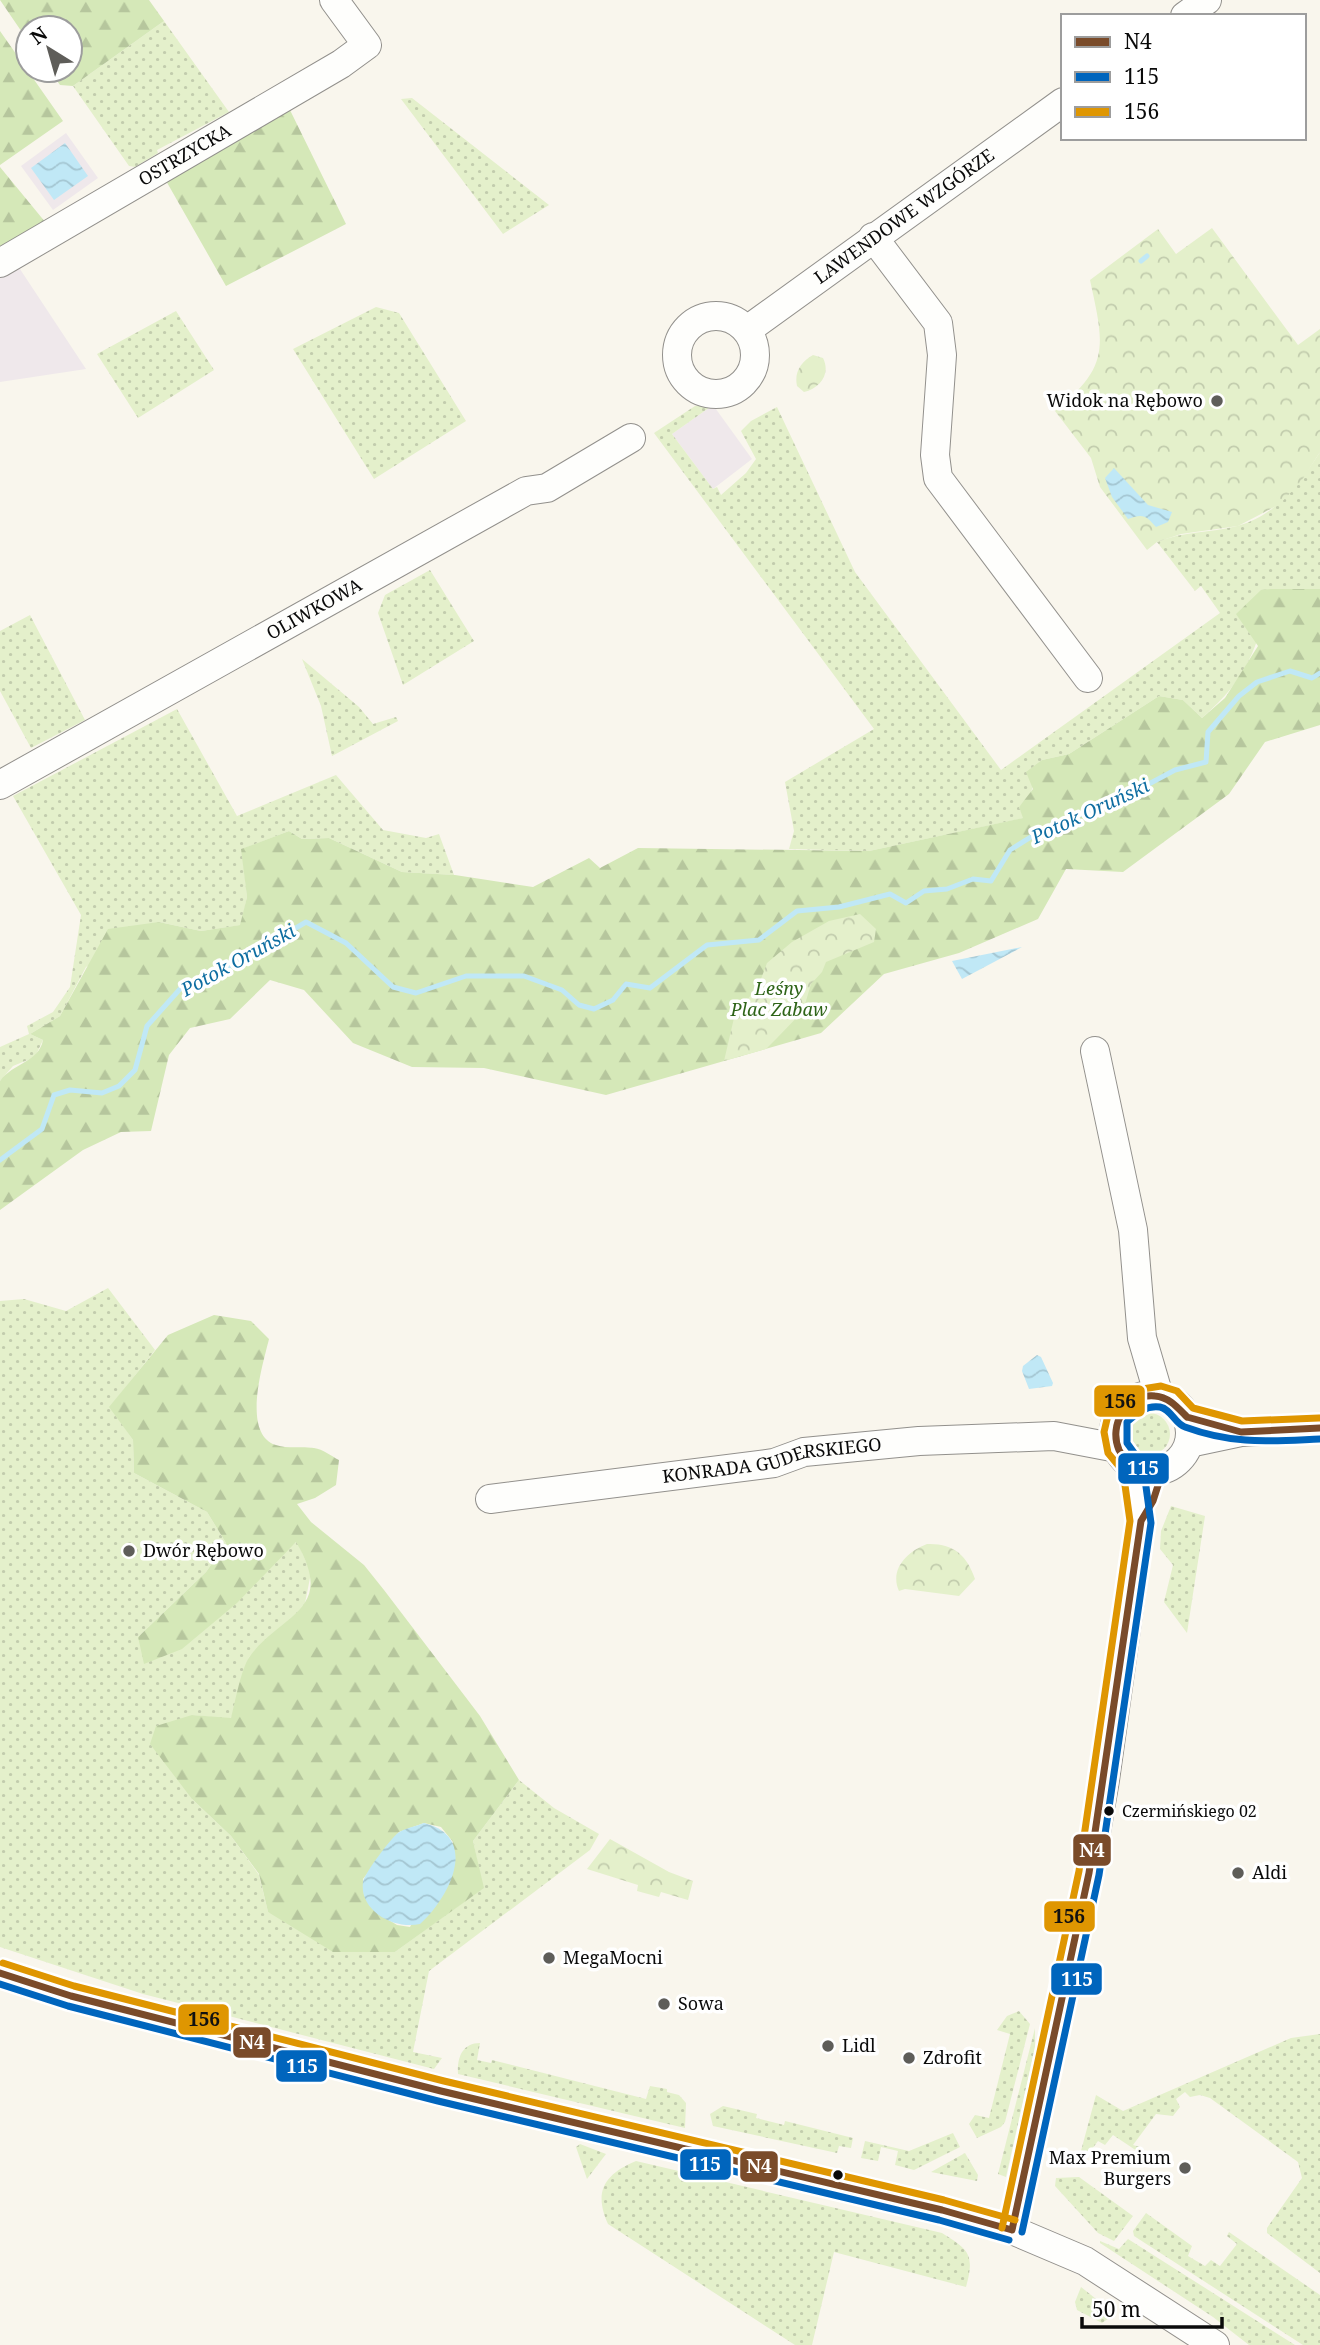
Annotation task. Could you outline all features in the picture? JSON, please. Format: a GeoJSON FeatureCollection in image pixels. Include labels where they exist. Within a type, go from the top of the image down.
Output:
{"type":"FeatureCollection","features":[{"type":"Feature","properties":{"kind":"street","name":"OSTRZYCKA"},"geometry":{"type":"LineString","coordinates":[[0,263],[341,64],[368,45],[334,0]]}},
{"type":"Feature","properties":{"kind":"street"},"geometry":{"type":"LineString","coordinates":[[1188,14],[1207,0]]}},
{"type":"Feature","properties":{"kind":"street","name":"LAWENDOWE WZGÓRZE"},"geometry":{"type":"LineString","coordinates":[[747,330],[1061,103]]}},
{"type":"Feature","properties":{"kind":"street"},"geometry":{"type":"LineString","coordinates":[[873,237],[938,323],[942,355],[935,455],[938,478],[1088,678]]}},
{"type":"Feature","properties":{"kind":"street","name":"OLIWKOWA"},"geometry":{"type":"LineString","coordinates":[[0,785],[526,491],[547,488],[631,438]]}},
{"type":"Feature","properties":{"kind":"street"},"geometry":{"type":"LineString","coordinates":[[1012,2230],[1089,1872],[1141,1521],[1125,1457],[1114,1432],[1137,1404],[1142,1338],[1133,1230],[1095,1051]]}},
{"type":"Feature","properties":{"kind":"street"},"geometry":{"type":"LineString","coordinates":[[1125,1457],[1147,1471],[1163,1470],[1184,1455],[1188,1430],[1180,1407],[1137,1404]]}},
{"type":"Feature","properties":{"kind":"street","name":"KONRADA GUDERSKIEGO"},"geometry":{"type":"LineString","coordinates":[[1054,1436],[1137,1404]]}},
{"type":"Feature","properties":{"kind":"street"},"geometry":{"type":"LineString","coordinates":[[1188,1430],[1241,1432],[1320,1428]]}},
{"type":"Feature","properties":{"kind":"street","name":"KONRADA GUDERSKIEGO"},"geometry":{"type":"LineString","coordinates":[[490,1499],[774,1464],[804,1452],[919,1441],[1054,1436],[1125,1457]]}},
{"type":"Feature","properties":{"kind":"street"},"geometry":{"type":"LineString","coordinates":[[1141,1521],[1153,1501],[1163,1470]]}},
{"type":"Feature","properties":{"kind":"street"},"geometry":{"type":"LineString","coordinates":[[0,1973],[71,1996],[441,2091],[942,2210],[1012,2230],[1102,2269],[1215,2345]]}},
{"type":"Feature","properties":{"kind":"shaded area"},"geometry":{"type":"Polygon","coordinates":[[[66,133],[98,178],[53,210],[21,166],[66,133]]]}},
{"type":"Feature","properties":{"kind":"shaded area"},"geometry":{"type":"Polygon","coordinates":[[[14,260],[86,369],[0,382],[0,269],[14,260]]]}},
{"type":"Feature","properties":{"kind":"shaded area"},"geometry":{"type":"Polygon","coordinates":[[[713,405],[752,459],[713,489],[672,434],[713,405]]]}},
{"type":"Feature","properties":{"kind":"green space"},"geometry":{"type":"Polygon","coordinates":[[[0,0],[149,0],[164,21],[84,78],[84,14],[14,14],[14,20],[0,0]]]}},
{"type":"Feature","properties":{"kind":"green space"},"geometry":{"type":"Polygon","coordinates":[[[164,21],[229,112],[157,150],[158,153],[135,167],[129,166],[73,86],[84,84],[84,78],[164,21]]]}},
{"type":"Feature","properties":{"kind":"green space"},"geometry":{"type":"Polygon","coordinates":[[[0,31],[14,51],[14,84],[37,84],[63,121],[0,165],[0,31]]]}},
{"type":"Feature","properties":{"kind":"green space"},"geometry":{"type":"Polygon","coordinates":[[[412,98],[549,205],[503,234],[401,99],[412,98]]]}},
{"type":"Feature","properties":{"kind":"green space"},"geometry":{"type":"Polygon","coordinates":[[[288,106],[346,224],[226,286],[161,172],[288,106]]]}},
{"type":"Feature","properties":{"kind":"green space"},"geometry":{"type":"Polygon","coordinates":[[[0,167],[46,223],[0,251],[0,167]]]}},
{"type":"Feature","properties":{"kind":"green space"},"geometry":{"type":"Polygon","coordinates":[[[1212,228],[1298,345],[1320,329],[1320,452],[1302,480],[1280,504],[1238,526],[1181,534],[1157,542],[1147,550],[1100,487],[1091,458],[1055,411],[1086,381],[1099,353],[1100,338],[1090,280],[1158,229],[1176,254],[1212,228]]]}},
{"type":"Feature","properties":{"kind":"green space"},"geometry":{"type":"Polygon","coordinates":[[[376,307],[399,313],[466,421],[374,479],[293,349],[376,307]]]}},
{"type":"Feature","properties":{"kind":"green space"},"geometry":{"type":"Polygon","coordinates":[[[176,311],[214,370],[138,418],[97,354],[176,311]]]}},
{"type":"Feature","properties":{"kind":"green space"},"geometry":{"type":"Polygon","coordinates":[[[813,355],[823,358],[825,375],[819,384],[804,392],[797,386],[798,372],[802,364],[813,355]]]}},
{"type":"Feature","properties":{"kind":"green space"},"geometry":{"type":"Polygon","coordinates":[[[713,405],[672,434],[713,489],[717,487],[721,495],[746,473],[756,459],[741,431],[751,421],[777,407],[855,572],[1001,770],[1220,613],[1201,586],[1195,591],[1157,542],[1237,526],[1264,515],[1286,497],[1320,452],[1320,589],[1271,589],[1256,645],[1241,675],[1202,718],[1183,700],[1159,696],[1069,754],[1042,760],[1030,795],[1019,807],[1024,818],[869,851],[789,849],[794,831],[785,782],[874,729],[654,433],[695,406],[713,405]]]}},
{"type":"Feature","properties":{"kind":"green space"},"geometry":{"type":"Polygon","coordinates":[[[430,570],[474,641],[403,685],[378,613],[385,595],[430,570]]]}},
{"type":"Feature","properties":{"kind":"green space"},"geometry":{"type":"Polygon","coordinates":[[[1320,589],[1320,725],[1265,742],[1229,794],[1123,872],[1066,869],[1038,919],[959,953],[884,974],[821,1033],[606,1095],[484,1068],[412,1067],[353,1043],[304,990],[270,980],[230,1019],[190,1028],[169,1055],[151,1131],[121,1132],[83,1150],[0,1210],[0,1081],[41,1047],[43,1040],[30,1034],[60,1016],[108,929],[159,922],[201,931],[240,925],[247,897],[241,849],[289,831],[302,839],[329,838],[402,872],[455,875],[533,887],[589,858],[600,868],[638,848],[869,851],[1023,818],[1019,807],[1033,789],[1026,772],[1042,760],[1069,754],[1159,696],[1183,700],[1202,718],[1225,698],[1258,646],[1236,614],[1261,590],[1320,589]]]}},
{"type":"Feature","properties":{"kind":"green space"},"geometry":{"type":"Polygon","coordinates":[[[30,615],[85,720],[31,748],[0,691],[0,631],[30,615]]]}},
{"type":"Feature","properties":{"kind":"green space"},"geometry":{"type":"Polygon","coordinates":[[[302,659],[359,707],[373,724],[396,717],[398,721],[332,756],[321,706],[302,659]]]}},
{"type":"Feature","properties":{"kind":"green space"},"geometry":{"type":"Polygon","coordinates":[[[177,709],[237,816],[336,775],[383,830],[426,838],[439,834],[454,875],[402,872],[329,838],[302,839],[289,831],[242,849],[247,897],[241,925],[201,931],[159,922],[86,967],[60,1016],[30,1034],[43,1040],[35,1057],[13,1066],[0,1081],[0,1047],[29,1034],[27,1026],[53,1012],[70,987],[81,915],[13,796],[177,709]]]}},
{"type":"Feature","properties":{"kind":"green space","name":"Leśny Plac Zabaw"},"geometry":{"type":"Polygon","coordinates":[[[860,914],[876,929],[874,942],[826,962],[822,972],[811,984],[803,1011],[766,1049],[724,1061],[734,1018],[759,984],[767,963],[792,942],[829,921],[860,914]]]}},
{"type":"Feature","properties":{"kind":"green space"},"geometry":{"type":"Polygon","coordinates":[[[108,1288],[155,1350],[110,1407],[133,1440],[134,1473],[207,1512],[226,1543],[206,1572],[138,1637],[275,1561],[297,1541],[311,1573],[304,1608],[249,1657],[231,1719],[192,1715],[192,1799],[231,1836],[259,1875],[268,1912],[395,1952],[483,1888],[473,1841],[519,1780],[554,1808],[599,1834],[590,1850],[429,1971],[413,2052],[442,2058],[434,2069],[143,1994],[0,1947],[0,1301],[24,1299],[66,1311],[108,1288]]]}},
{"type":"Feature","properties":{"kind":"green space"},"geometry":{"type":"Polygon","coordinates":[[[214,1315],[251,1321],[269,1339],[257,1397],[259,1427],[265,1438],[276,1445],[309,1447],[324,1451],[339,1460],[336,1485],[315,1498],[297,1504],[311,1522],[364,1565],[480,1716],[519,1780],[473,1841],[484,1888],[395,1952],[333,1952],[268,1912],[259,1874],[231,1836],[192,1799],[150,1744],[156,1726],[192,1715],[231,1718],[247,1661],[263,1642],[300,1609],[308,1597],[311,1583],[307,1565],[296,1542],[237,1603],[182,1649],[144,1664],[138,1637],[206,1572],[226,1543],[207,1512],[134,1473],[133,1440],[109,1407],[168,1335],[214,1315]],[[424,1823],[399,1832],[363,1879],[364,1895],[376,1912],[397,1925],[410,1927],[453,1842],[441,1827],[424,1823]]]}},
{"type":"Feature","properties":{"kind":"green space"},"geometry":{"type":"Polygon","coordinates":[[[1149,1413],[1164,1419],[1170,1434],[1164,1449],[1149,1455],[1134,1449],[1128,1434],[1134,1419],[1149,1413]]]}},
{"type":"Feature","properties":{"kind":"green space"},"geometry":{"type":"Polygon","coordinates":[[[1171,1506],[1205,1516],[1187,1633],[1164,1602],[1173,1565],[1160,1549],[1161,1531],[1171,1506]]]}},
{"type":"Feature","properties":{"kind":"green space"},"geometry":{"type":"Polygon","coordinates":[[[927,1544],[952,1548],[968,1563],[975,1579],[959,1596],[905,1589],[899,1591],[896,1575],[898,1568],[913,1551],[927,1544]]]}},
{"type":"Feature","properties":{"kind":"green space"},"geometry":{"type":"Polygon","coordinates":[[[610,1839],[669,1872],[693,1881],[688,1900],[661,1892],[659,1897],[637,1891],[638,1885],[587,1869],[610,1839]]]}},
{"type":"Feature","properties":{"kind":"green space"},"geometry":{"type":"Polygon","coordinates":[[[1019,2011],[1030,2024],[1005,2122],[1001,2127],[977,2138],[969,2124],[975,2115],[989,2118],[1010,2034],[997,2030],[1007,2016],[1019,2011]]]}},
{"type":"Feature","properties":{"kind":"green space"},"geometry":{"type":"Polygon","coordinates":[[[1035,2028],[1035,2048],[1006,2177],[998,2174],[1035,2028]]]}},
{"type":"Feature","properties":{"kind":"green space"},"geometry":{"type":"Polygon","coordinates":[[[1320,2034],[1320,2273],[1267,2233],[1267,2228],[1302,2178],[1298,2162],[1210,2098],[1200,2095],[1190,2097],[1185,2092],[1176,2099],[1180,2107],[1173,2116],[1156,2114],[1133,2145],[1140,2147],[1137,2151],[1113,2135],[1105,2145],[1098,2141],[1080,2165],[1078,2162],[1096,2095],[1123,2111],[1291,2038],[1320,2034]]]}},
{"type":"Feature","properties":{"kind":"green space"},"geometry":{"type":"Polygon","coordinates":[[[480,2043],[477,2060],[491,2063],[492,2060],[646,2099],[650,2086],[667,2089],[667,2092],[679,2095],[686,2103],[685,2128],[458,2074],[458,2062],[462,2052],[469,2046],[480,2043]]]}},
{"type":"Feature","properties":{"kind":"green space"},"geometry":{"type":"Polygon","coordinates":[[[723,2106],[757,2114],[756,2118],[784,2125],[785,2121],[853,2138],[851,2148],[839,2146],[837,2153],[713,2126],[710,2114],[723,2106]]]}},
{"type":"Feature","properties":{"kind":"green space"},"geometry":{"type":"Polygon","coordinates":[[[953,2133],[960,2147],[914,2170],[895,2165],[898,2151],[881,2147],[878,2161],[861,2158],[865,2141],[909,2151],[953,2133]]]}},
{"type":"Feature","properties":{"kind":"green space"},"geometry":{"type":"Polygon","coordinates":[[[580,2144],[606,2154],[587,2179],[576,2147],[580,2144]]]}},
{"type":"Feature","properties":{"kind":"green space"},"geometry":{"type":"Polygon","coordinates":[[[965,2153],[978,2175],[977,2181],[931,2172],[965,2153]]]}},
{"type":"Feature","properties":{"kind":"green space"},"geometry":{"type":"Polygon","coordinates":[[[636,2161],[942,2233],[967,2254],[970,2267],[966,2287],[834,2252],[812,2345],[795,2345],[608,2224],[602,2202],[605,2185],[616,2172],[636,2161]]]}},
{"type":"Feature","properties":{"kind":"green space"},"geometry":{"type":"Polygon","coordinates":[[[1079,2177],[1133,2216],[1114,2241],[1098,2233],[1055,2186],[1056,2178],[1079,2177]]]}},
{"type":"Feature","properties":{"kind":"green space"},"geometry":{"type":"Polygon","coordinates":[[[1146,2213],[1192,2246],[1188,2256],[1205,2266],[1211,2260],[1220,2266],[1237,2244],[1227,2236],[1229,2232],[1320,2295],[1320,2345],[1303,2345],[1134,2236],[1133,2231],[1146,2213]]]}},
{"type":"Feature","properties":{"kind":"green space"},"geometry":{"type":"Polygon","coordinates":[[[1128,2239],[1295,2345],[1249,2345],[1213,2317],[1100,2243],[1119,2249],[1128,2239]]]}},
{"type":"Feature","properties":{"kind":"green space"},"geometry":{"type":"Polygon","coordinates":[[[1081,2287],[1115,2314],[1102,2323],[1077,2310],[1075,2302],[1081,2287]]]}},
{"type":"Feature","properties":{"kind":"water"},"geometry":{"type":"Polygon","coordinates":[[[65,143],[88,176],[54,200],[31,168],[65,143]]]}},
{"type":"Feature","properties":{"kind":"water"},"geometry":{"type":"Polygon","coordinates":[[[1114,468],[1148,505],[1172,512],[1168,522],[1156,527],[1144,517],[1128,519],[1112,497],[1105,478],[1114,468]]]}},
{"type":"Feature","properties":{"kind":"water"},"geometry":{"type":"Polygon","coordinates":[[[1022,947],[962,979],[952,961],[1022,947]]]}},
{"type":"Feature","properties":{"kind":"water"},"geometry":{"type":"Polygon","coordinates":[[[1037,1355],[1041,1357],[1053,1383],[1052,1386],[1029,1389],[1022,1371],[1023,1366],[1037,1355]]]}},
{"type":"Feature","properties":{"kind":"water"},"geometry":{"type":"Polygon","coordinates":[[[424,1823],[441,1830],[452,1841],[454,1869],[449,1884],[431,1913],[420,1924],[400,1924],[373,1910],[363,1892],[363,1882],[373,1864],[398,1833],[424,1823]]]}},
{"type":"Feature","properties":{"kind":"waterway"},"geometry":{"type":"LineString","coordinates":[[1141,261],[1147,256]]}},
{"type":"Feature","properties":{"kind":"waterway","name":"Potok Oruński"},"geometry":{"type":"LineString","coordinates":[[0,1160],[42,1129],[54,1095],[70,1090],[102,1093],[119,1086],[135,1070],[147,1026],[180,989],[244,959],[306,922],[346,943],[393,987],[416,993],[466,976],[524,976],[562,990],[579,1005],[594,1009],[613,1000],[626,984],[650,988],[707,945],[759,940],[797,911],[839,907],[890,894],[906,903],[924,891],[947,889],[973,879],[991,881],[1010,850],[1047,827],[1117,801],[1175,770],[1206,762],[1208,732],[1239,696],[1257,682],[1290,671],[1312,678],[1320,673]]}},
{"type":"Feature","properties":{"kind":"transit line","name":"156"},"geometry":{"type":"LineString","coordinates":[[1002,2228],[1079,1871],[1130,1521],[1123,1471],[1108,1453],[1104,1432],[1109,1411],[1130,1391],[1161,1386],[1177,1391],[1193,1408],[1242,1421],[1319,1418]]}},
{"type":"Feature","properties":{"kind":"transit line","name":"N4"},"geometry":{"type":"LineString","coordinates":[[1133,1467],[1120,1452],[1116,1440],[1118,1421],[1128,1405],[1145,1396],[1165,1398],[1187,1417]]}},
{"type":"Feature","properties":{"kind":"transit line","name":"115"},"geometry":{"type":"LineString","coordinates":[[1022,2232],[1099,1875],[1151,1523],[1143,1465],[1127,1443],[1127,1422],[1146,1408],[1160,1407],[1182,1425],[1220,1437],[1252,1441],[1320,1439]]}},
{"type":"Feature","properties":{"kind":"transit line","name":"N4"},"geometry":{"type":"LineString","coordinates":[[1187,1417],[1241,1432],[1320,1428]]}},
{"type":"Feature","properties":{"kind":"transit line","name":"N4"},"geometry":{"type":"LineString","coordinates":[[1012,2230],[1089,1873],[1141,1521],[1153,1501],[1163,1470]]}},
{"type":"Feature","properties":{"kind":"transit line","name":"156"},"geometry":{"type":"LineString","coordinates":[[3,1963],[74,1986],[444,2081],[944,2200],[1015,2220]]}},
{"type":"Feature","properties":{"kind":"transit line","name":"N4"},"geometry":{"type":"LineString","coordinates":[[0,1973],[71,1996],[441,2091],[942,2210],[1012,2230]]}},
{"type":"Feature","properties":{"kind":"transit line","name":"115"},"geometry":{"type":"LineString","coordinates":[[0,1984],[68,2006],[438,2101],[939,2220],[1009,2240]]}},
{"type":"Feature","properties":{"kind":"place","name":"Widok na Rębowo"},"geometry":{"type":"Point","coordinates":[1217,401]}},
{"type":"Feature","properties":{"kind":"place","name":"Dwór Rębowo"},"geometry":{"type":"Point","coordinates":[129,1551]}},
{"type":"Feature","properties":{"kind":"place","name":"Czermińskiego 02"},"geometry":{"type":"Point","coordinates":[1109,1811]}},
{"type":"Feature","properties":{"kind":"place","name":"Aldi"},"geometry":{"type":"Point","coordinates":[1238,1873]}},
{"type":"Feature","properties":{"kind":"place","name":"MegaMocni"},"geometry":{"type":"Point","coordinates":[549,1958]}},
{"type":"Feature","properties":{"kind":"place","name":"Sowa"},"geometry":{"type":"Point","coordinates":[664,2004]}},
{"type":"Feature","properties":{"kind":"place","name":"Lidl"},"geometry":{"type":"Point","coordinates":[828,2046]}},
{"type":"Feature","properties":{"kind":"place","name":"Zdrofit"},"geometry":{"type":"Point","coordinates":[909,2058]}},
{"type":"Feature","properties":{"kind":"place","name":"Max Premium Burgers"},"geometry":{"type":"Point","coordinates":[1185,2168]}}]}
